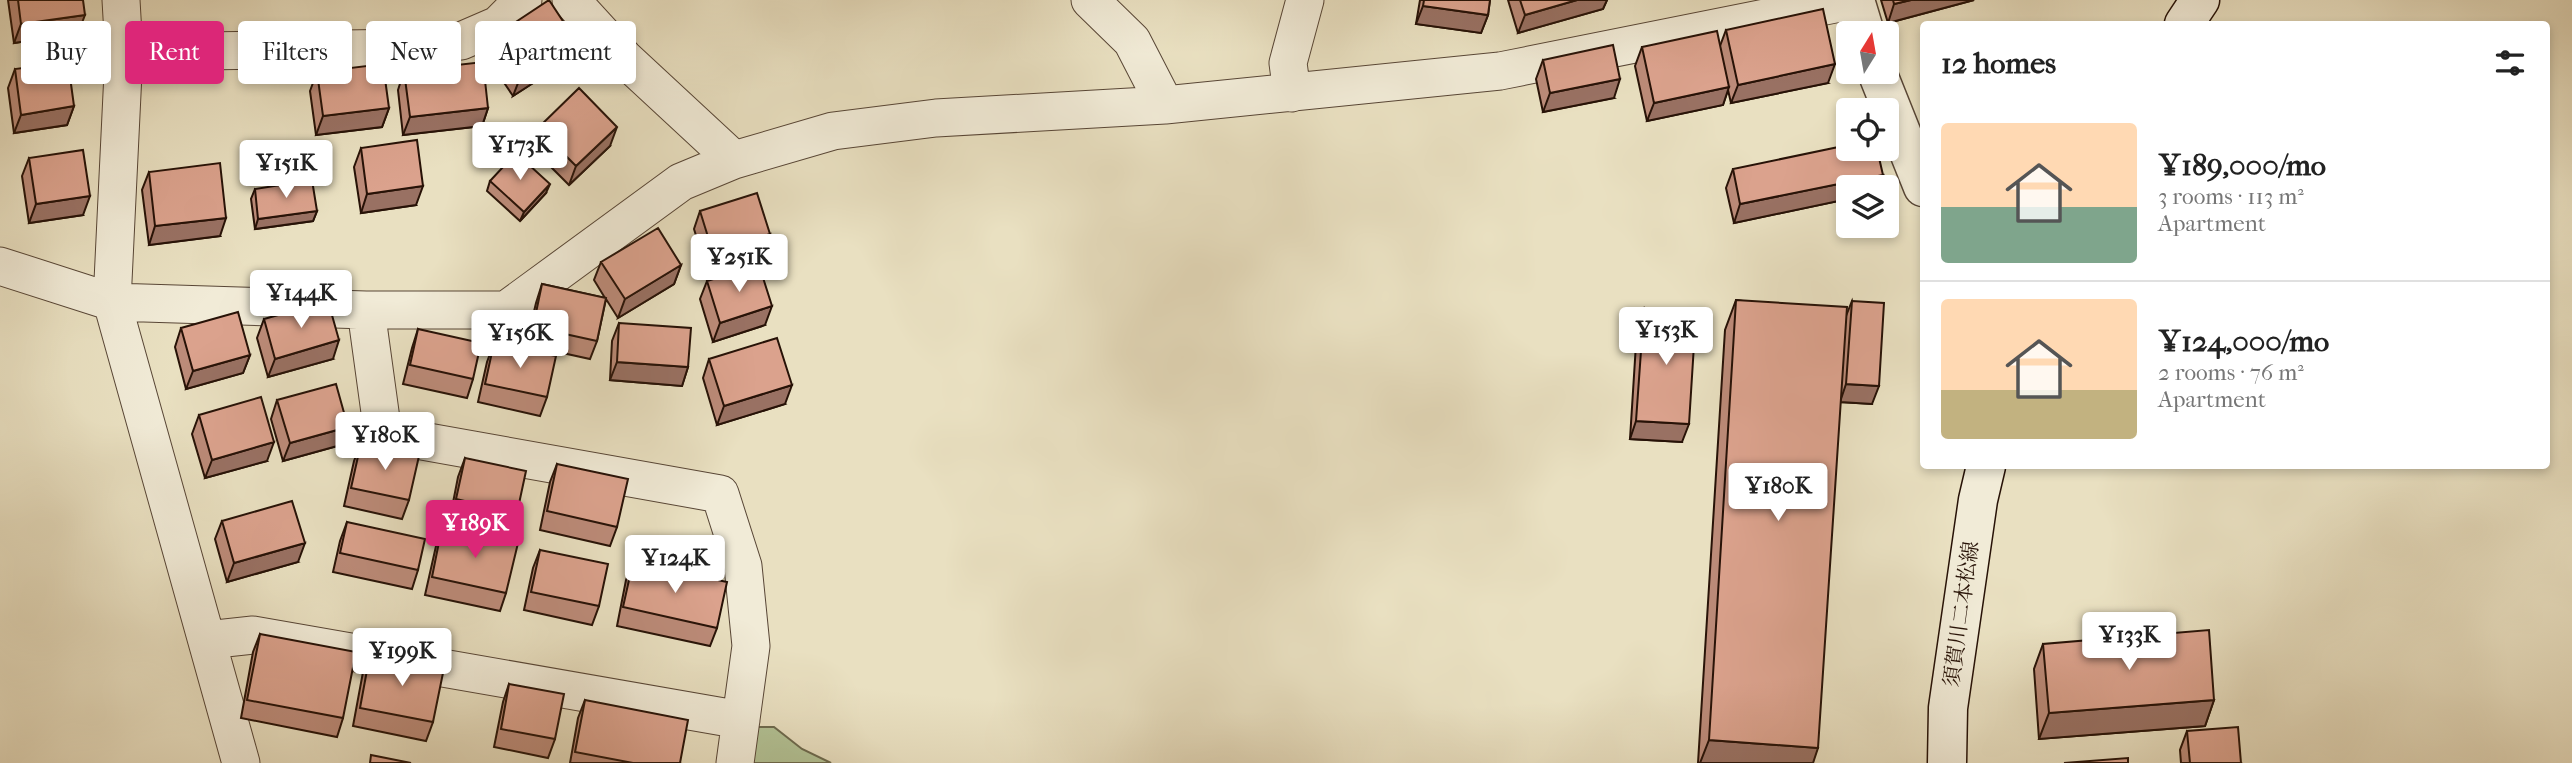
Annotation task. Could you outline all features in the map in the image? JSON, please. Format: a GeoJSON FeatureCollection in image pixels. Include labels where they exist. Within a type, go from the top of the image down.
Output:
{"type":"FeatureCollection","features":[{"type":"Feature","properties":{"kind":"main road"},"geometry":{"type":"LineString","coordinates":[[1855,0],[1861,21]]}},
{"type":"Feature","properties":{"kind":"main road"},"geometry":{"type":"LineString","coordinates":[[2187,21],[2200,0]]}},
{"type":"Feature","properties":{"kind":"main road"},"geometry":{"type":"LineString","coordinates":[[1882,84],[1920,180]]}},
{"type":"Feature","properties":{"kind":"main road","name":"須賀川二本松線"},"geometry":{"type":"LineString","coordinates":[[1947,763],[1948,708],[1978,500],[1985,469]]}},
{"type":"Feature","properties":{"kind":"street"},"geometry":{"type":"LineString","coordinates":[[121,0],[124,52],[112,302],[241,763]]}},
{"type":"Feature","properties":{"kind":"street"},"geometry":{"type":"LineString","coordinates":[[124,52],[412,48],[461,41],[498,25],[523,0]]}},
{"type":"Feature","properties":{"kind":"street"},"geometry":{"type":"LineString","coordinates":[[571,0],[624,58],[734,160]]}},
{"type":"Feature","properties":{"kind":"street"},"geometry":{"type":"LineString","coordinates":[[1090,0],[1132,41],[1165,105]]}},
{"type":"Feature","properties":{"kind":"street"},"geometry":{"type":"LineString","coordinates":[[1292,93],[1289,63],[1305,0]]}},
{"type":"Feature","properties":{"kind":"street"},"geometry":{"type":"LineString","coordinates":[[0,266],[112,302],[366,310],[506,310],[681,182],[734,160],[832,131],[936,118],[1165,105],[1500,71],[1855,0]]}},
{"type":"Feature","properties":{"kind":"street"},"geometry":{"type":"LineString","coordinates":[[366,310],[383,434],[720,495],[743,566],[751,646],[735,763]]}},
{"type":"Feature","properties":{"kind":"street"},"geometry":{"type":"LineString","coordinates":[[207,640],[253,635],[741,720]]}},
{"type":"Feature","properties":{"kind":"green space"},"geometry":{"type":"Polygon","coordinates":[[[754,727],[774,727],[802,749],[831,763],[748,763],[754,727]]]}},
{"type":"Feature","properties":{"kind":"building"},"geometry":{"type":"Polygon","coordinates":[[[18,0],[83,0],[85,15],[21,21],[21,24],[18,0]]]}},
{"type":"Feature","properties":{"kind":"building"},"geometry":{"type":"Polygon","coordinates":[[[549,0],[563,21],[517,21],[549,0]]]}},
{"type":"Feature","properties":{"kind":"building"},"geometry":{"type":"Polygon","coordinates":[[[1424,0],[1490,0],[1488,15],[1423,6],[1424,0]]]}},
{"type":"Feature","properties":{"kind":"building"},"geometry":{"type":"Polygon","coordinates":[[[1520,0],[1577,0],[1525,15],[1520,0]]]}},
{"type":"Feature","properties":{"kind":"building"},"geometry":{"type":"Polygon","coordinates":[[[1893,0],[1911,0],[1894,4],[1893,0]]]}},
{"type":"Feature","properties":{"kind":"building"},"geometry":{"type":"Polygon","coordinates":[[[1823,9],[1835,64],[1738,85],[1726,30],[1823,9]]]}},
{"type":"Feature","properties":{"kind":"building"},"geometry":{"type":"Polygon","coordinates":[[[1717,31],[1729,87],[1654,103],[1642,47],[1717,31]]]}},
{"type":"Feature","properties":{"kind":"building"},"geometry":{"type":"Polygon","coordinates":[[[1613,45],[1620,79],[1550,93],[1543,60],[1613,45]]]}},
{"type":"Feature","properties":{"kind":"building"},"geometry":{"type":"Polygon","coordinates":[[[475,63],[475,84],[485,84],[488,108],[410,117],[406,84],[461,84],[461,65],[475,63]]]}},
{"type":"Feature","properties":{"kind":"building"},"geometry":{"type":"Polygon","coordinates":[[[366,66],[366,84],[386,84],[389,108],[323,116],[319,84],[352,84],[352,68],[366,66]]]}},
{"type":"Feature","properties":{"kind":"building"},"geometry":{"type":"Polygon","coordinates":[[[21,68],[21,84],[71,84],[74,106],[21,115],[15,69],[21,68]]]}},
{"type":"Feature","properties":{"kind":"building"},"geometry":{"type":"Polygon","coordinates":[[[579,88],[617,127],[576,166],[538,128],[579,88]]]}},
{"type":"Feature","properties":{"kind":"building"},"geometry":{"type":"Polygon","coordinates":[[[417,140],[423,186],[367,194],[361,148],[417,140]]]}},
{"type":"Feature","properties":{"kind":"building"},"geometry":{"type":"Polygon","coordinates":[[[1836,148],[1836,161],[1880,161],[1883,175],[1836,175],[1836,185],[1740,204],[1733,169],[1836,148]]]}},
{"type":"Feature","properties":{"kind":"building"},"geometry":{"type":"Polygon","coordinates":[[[83,150],[90,196],[36,204],[29,158],[83,150]]]}},
{"type":"Feature","properties":{"kind":"building"},"geometry":{"type":"Polygon","coordinates":[[[516,153],[550,184],[524,212],[490,181],[516,153]]]}},
{"type":"Feature","properties":{"kind":"building"},"geometry":{"type":"Polygon","coordinates":[[[220,163],[226,218],[155,226],[149,172],[220,163]]]}},
{"type":"Feature","properties":{"kind":"building"},"geometry":{"type":"Polygon","coordinates":[[[312,180],[317,211],[258,219],[255,189],[312,180]]]}},
{"type":"Feature","properties":{"kind":"building"},"geometry":{"type":"Polygon","coordinates":[[[757,193],[770,234],[713,253],[700,211],[757,193]]]}},
{"type":"Feature","properties":{"kind":"building"},"geometry":{"type":"Polygon","coordinates":[[[658,228],[681,265],[625,299],[601,262],[658,228]]]}},
{"type":"Feature","properties":{"kind":"building"},"geometry":{"type":"Polygon","coordinates":[[[759,265],[772,306],[720,323],[707,281],[759,265]]]}},
{"type":"Feature","properties":{"kind":"building"},"geometry":{"type":"Polygon","coordinates":[[[542,284],[606,298],[597,341],[533,327],[542,284]]]}},
{"type":"Feature","properties":{"kind":"building"},"geometry":{"type":"Polygon","coordinates":[[[1736,300],[1847,307],[1818,748],[1709,740],[1736,300]]]}},
{"type":"Feature","properties":{"kind":"building"},"geometry":{"type":"Polygon","coordinates":[[[328,301],[339,340],[275,359],[264,319],[328,301]]]}},
{"type":"Feature","properties":{"kind":"building"},"geometry":{"type":"Polygon","coordinates":[[[1852,301],[1884,303],[1879,386],[1846,384],[1852,301]]]}},
{"type":"Feature","properties":{"kind":"building"},"geometry":{"type":"Polygon","coordinates":[[[1644,309],[1696,313],[1689,424],[1636,421],[1644,309]]]}},
{"type":"Feature","properties":{"kind":"building"},"geometry":{"type":"Polygon","coordinates":[[[238,312],[250,355],[193,371],[181,328],[238,312]]]}},
{"type":"Feature","properties":{"kind":"building"},"geometry":{"type":"Polygon","coordinates":[[[619,323],[691,328],[688,367],[617,362],[619,323]]]}},
{"type":"Feature","properties":{"kind":"building"},"geometry":{"type":"Polygon","coordinates":[[[418,329],[481,343],[473,379],[410,365],[418,329]]]}},
{"type":"Feature","properties":{"kind":"building"},"geometry":{"type":"Polygon","coordinates":[[[777,338],[792,385],[724,406],[709,359],[777,338]]]}},
{"type":"Feature","properties":{"kind":"building"},"geometry":{"type":"Polygon","coordinates":[[[494,343],[556,356],[547,397],[485,384],[494,343]]]}},
{"type":"Feature","properties":{"kind":"building"},"geometry":{"type":"Polygon","coordinates":[[[336,384],[348,427],[290,443],[277,400],[336,384]]]}},
{"type":"Feature","properties":{"kind":"building"},"geometry":{"type":"Polygon","coordinates":[[[261,397],[274,442],[212,460],[199,415],[261,397]]]}},
{"type":"Feature","properties":{"kind":"building"},"geometry":{"type":"Polygon","coordinates":[[[361,443],[419,456],[409,500],[351,488],[361,443]]]}},
{"type":"Feature","properties":{"kind":"building"},"geometry":{"type":"Polygon","coordinates":[[[465,458],[526,471],[517,513],[456,499],[465,458]]]}},
{"type":"Feature","properties":{"kind":"building"},"geometry":{"type":"Polygon","coordinates":[[[557,464],[628,479],[617,527],[547,511],[557,464]]]}},
{"type":"Feature","properties":{"kind":"building"},"geometry":{"type":"Polygon","coordinates":[[[292,501],[305,543],[234,563],[222,521],[292,501]]]}},
{"type":"Feature","properties":{"kind":"building"},"geometry":{"type":"Polygon","coordinates":[[[347,522],[425,539],[418,570],[340,553],[347,522]]]}},
{"type":"Feature","properties":{"kind":"building"},"geometry":{"type":"Polygon","coordinates":[[[442,527],[518,543],[506,593],[432,577],[442,527]]]}},
{"type":"Feature","properties":{"kind":"building"},"geometry":{"type":"Polygon","coordinates":[[[540,550],[608,564],[599,606],[531,592],[540,550]]]}},
{"type":"Feature","properties":{"kind":"building"},"geometry":{"type":"Polygon","coordinates":[[[633,562],[727,582],[717,628],[623,607],[633,562]]]}},
{"type":"Feature","properties":{"kind":"building"},"geometry":{"type":"Polygon","coordinates":[[[2209,630],[2214,700],[2049,713],[2043,644],[2209,630]]]}},
{"type":"Feature","properties":{"kind":"building"},"geometry":{"type":"Polygon","coordinates":[[[260,634],[356,652],[343,718],[247,700],[260,634]]]}},
{"type":"Feature","properties":{"kind":"building"},"geometry":{"type":"Polygon","coordinates":[[[370,654],[444,668],[433,722],[360,708],[370,654]]]}},
{"type":"Feature","properties":{"kind":"building"},"geometry":{"type":"Polygon","coordinates":[[[509,684],[564,694],[555,739],[501,729],[509,684]]]}},
{"type":"Feature","properties":{"kind":"building"},"geometry":{"type":"Polygon","coordinates":[[[585,700],[688,720],[680,763],[633,763],[575,752],[585,700]]]}},
{"type":"Feature","properties":{"kind":"building"},"geometry":{"type":"Polygon","coordinates":[[[2238,727],[2241,763],[2190,763],[2187,731],[2238,727]]]}},
{"type":"Feature","properties":{"kind":"building"},"geometry":{"type":"Polygon","coordinates":[[[371,755],[411,763],[370,763],[371,755]]]}},
{"type":"Feature","properties":{"kind":"building"},"geometry":{"type":"Polygon","coordinates":[[[2128,758],[2128,763],[2064,763],[2128,758]]]}}]}
